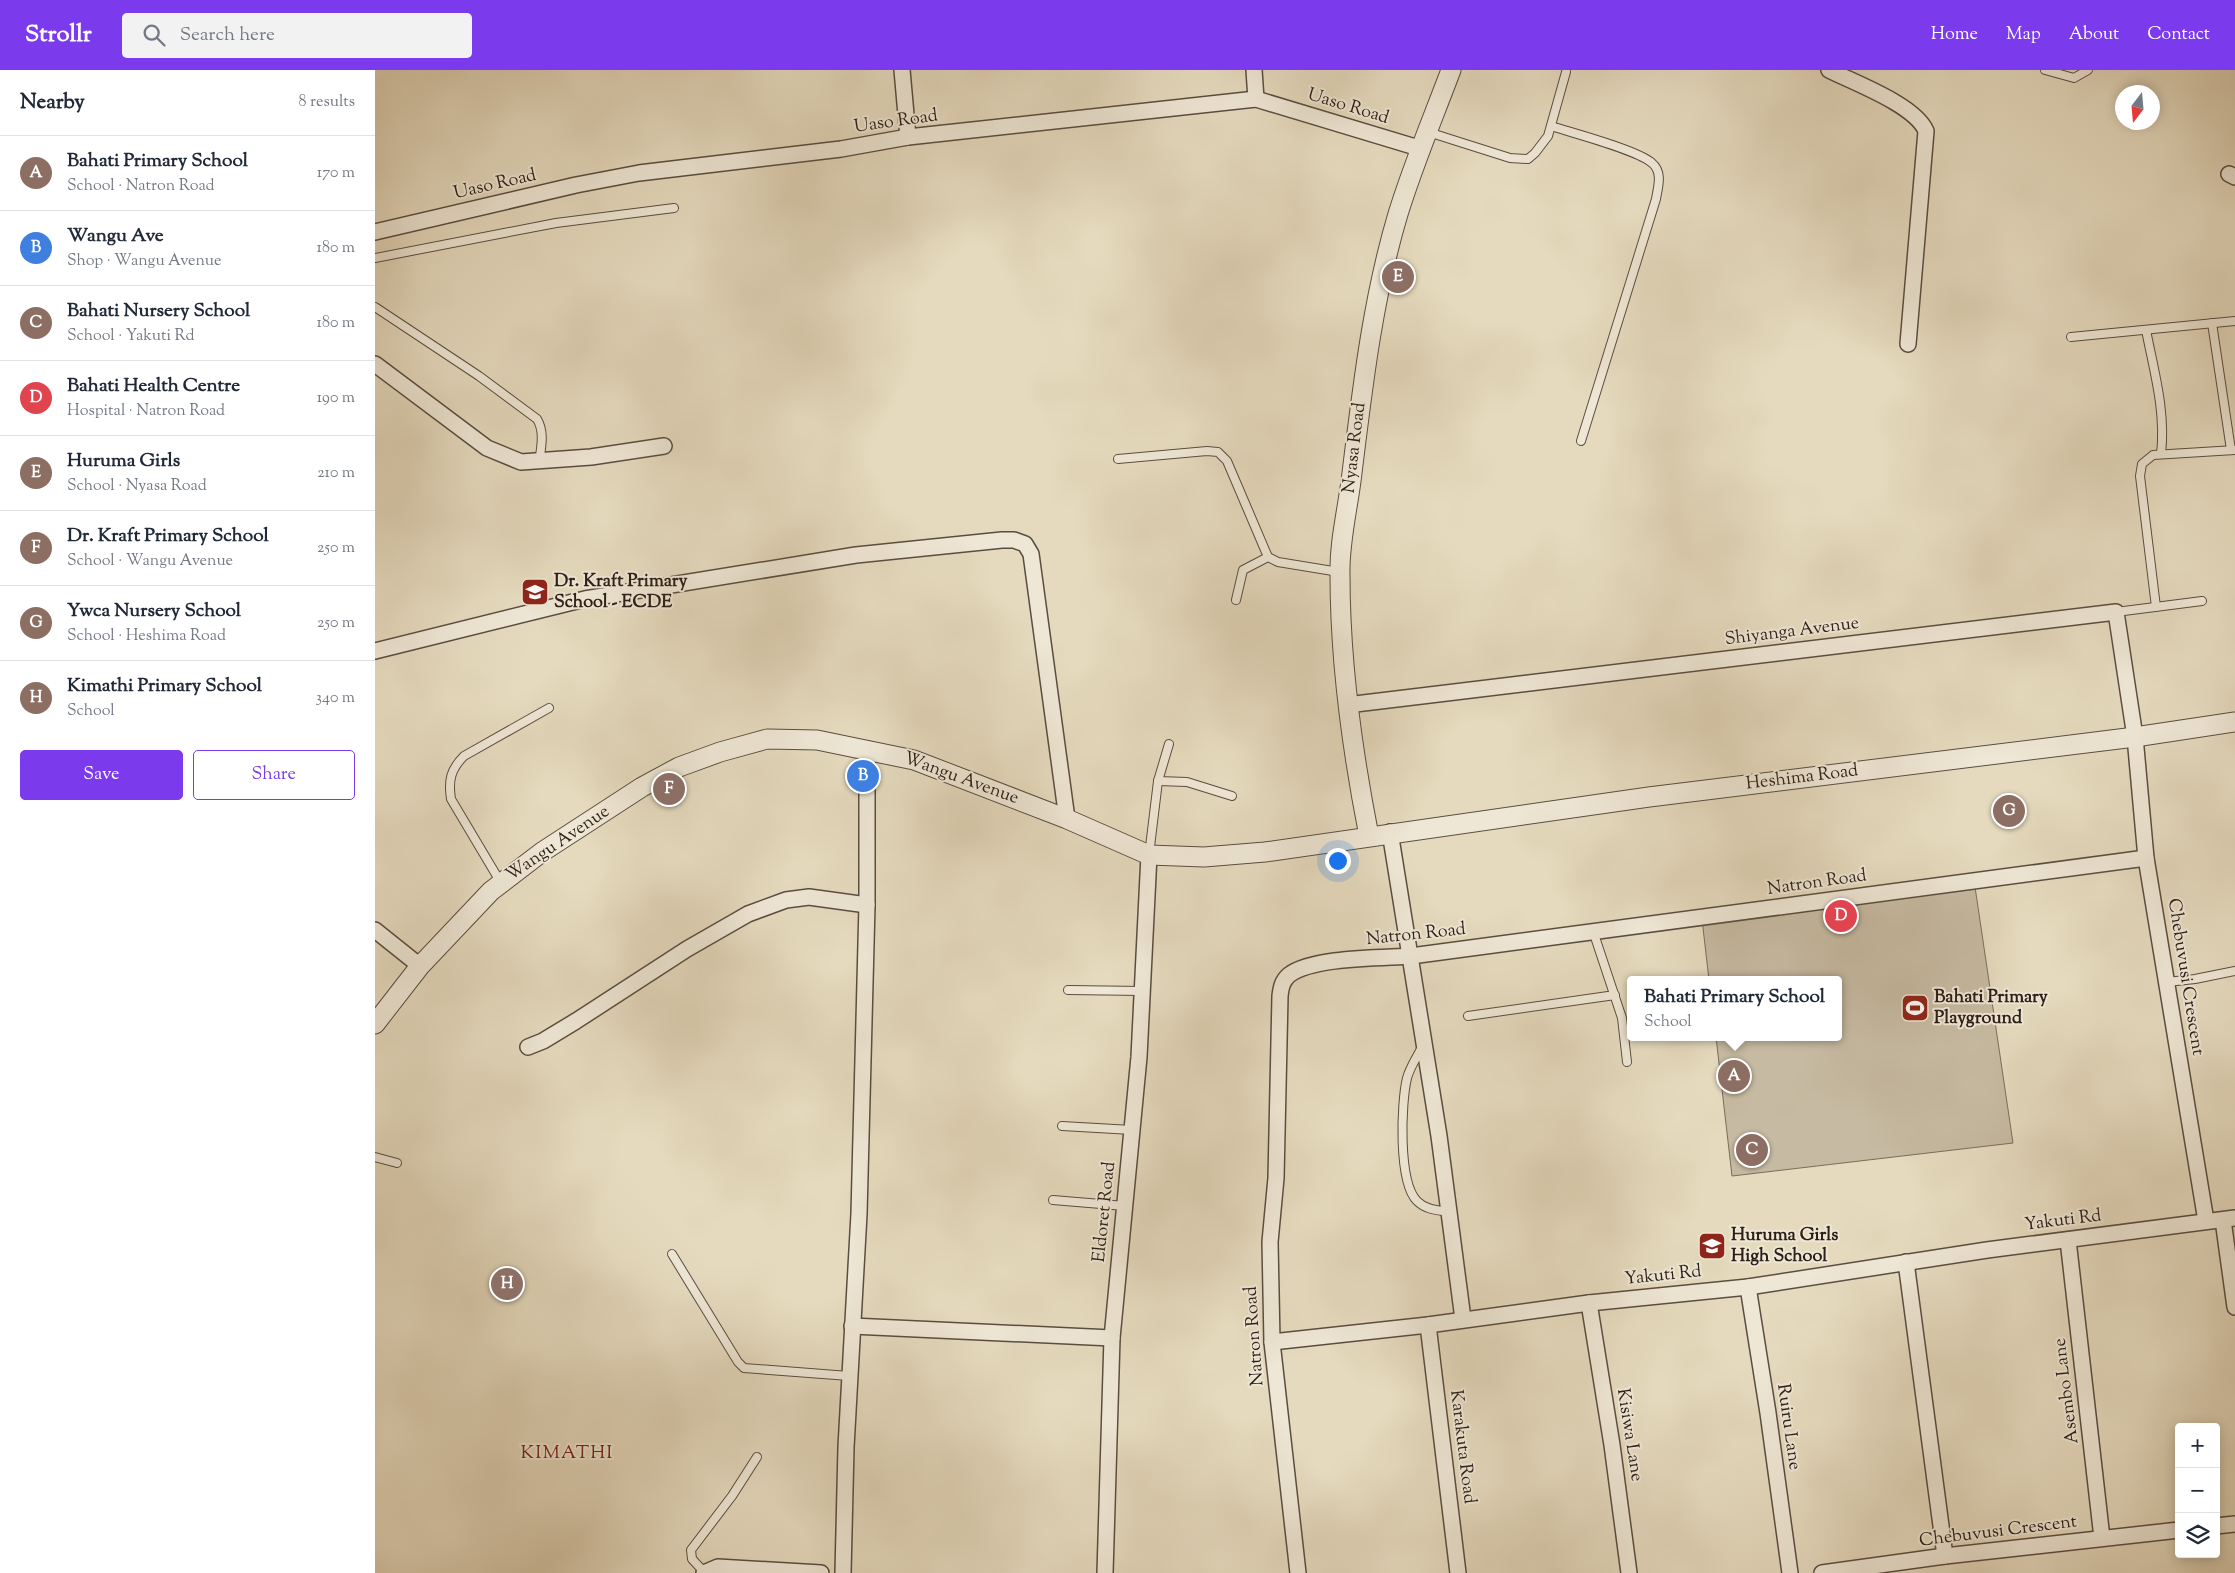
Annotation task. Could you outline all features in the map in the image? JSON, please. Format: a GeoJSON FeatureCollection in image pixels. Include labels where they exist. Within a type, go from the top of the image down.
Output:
{"type":"FeatureCollection","features":[{"type":"Feature","properties":{"kind":"street"},"geometry":{"type":"LineString","coordinates":[[902,70],[908,137]]}},
{"type":"Feature","properties":{"kind":"street"},"geometry":{"type":"LineString","coordinates":[[1254,70],[1256,99]]}},
{"type":"Feature","properties":{"kind":"street","name":"Nyasa Road"},"geometry":{"type":"LineString","coordinates":[[1369,836],[1357,776],[1347,705],[1341,646],[1339,572],[1359,417],[1377,302],[1398,213],[1451,70]]}},
{"type":"Feature","properties":{"kind":"street"},"geometry":{"type":"LineString","coordinates":[[1829,70],[1900,106],[1922,122],[1925,131],[1908,344]]}},
{"type":"Feature","properties":{"kind":"street","name":"Uaso Road"},"geometry":{"type":"LineString","coordinates":[[375,232],[576,185],[639,173],[841,149],[908,137],[1256,99],[1422,149]]}},
{"type":"Feature","properties":{"kind":"street"},"geometry":{"type":"LineString","coordinates":[[375,364],[487,448],[521,462],[539,463],[664,446]]}},
{"type":"Feature","properties":{"kind":"street"},"geometry":{"type":"LineString","coordinates":[[375,651],[585,599],[856,554],[959,543],[1014,540],[1025,544],[1031,554],[1067,819]]}},
{"type":"Feature","properties":{"kind":"street"},"geometry":{"type":"LineString","coordinates":[[2115,612],[2135,737]]}},
{"type":"Feature","properties":{"kind":"street","name":"Shiyanga Avenue"},"geometry":{"type":"LineString","coordinates":[[1347,705],[2115,612]]}},
{"type":"Feature","properties":{"kind":"street","name":"Heshima Road"},"geometry":{"type":"LineString","coordinates":[[1369,836],[1678,793],[2135,737],[2235,722]]}},
{"type":"Feature","properties":{"kind":"street","name":"Chebuvusi Crescent"},"geometry":{"type":"LineString","coordinates":[[2135,737],[2146,858],[2206,1221]]}},
{"type":"Feature","properties":{"kind":"street","name":"Wangu Avenue"},"geometry":{"type":"LineString","coordinates":[[375,1024],[420,966],[491,891],[542,852],[642,787],[679,767],[720,752],[767,739],[817,740],[867,749],[940,768],[1067,819],[1149,855],[1204,857],[1265,852],[1369,836]]}},
{"type":"Feature","properties":{"kind":"street"},"geometry":{"type":"LineString","coordinates":[[843,1573],[849,1376],[859,1214],[867,905],[867,749]]}},
{"type":"Feature","properties":{"kind":"street"},"geometry":{"type":"LineString","coordinates":[[1390,832],[1425,1044],[1463,1320]]}},
{"type":"Feature","properties":{"kind":"street","name":"Eldoret Road"},"geometry":{"type":"LineString","coordinates":[[1105,1573],[1112,1338],[1143,991],[1149,855]]}},
{"type":"Feature","properties":{"kind":"street","name":"Natron Road"},"geometry":{"type":"LineString","coordinates":[[1298,1573],[1272,1342],[1270,1242],[1276,1178],[1278,1029],[1282,984],[1289,975],[1304,968],[1328,962],[1411,956],[2146,858]]}},
{"type":"Feature","properties":{"kind":"street"},"geometry":{"type":"LineString","coordinates":[[528,1047],[543,1041],[687,949],[748,914],[786,900],[809,897],[867,905]]}},
{"type":"Feature","properties":{"kind":"street"},"geometry":{"type":"LineString","coordinates":[[375,930],[420,966]]}},
{"type":"Feature","properties":{"kind":"street"},"geometry":{"type":"LineString","coordinates":[[2229,1219],[2235,1307]]}},
{"type":"Feature","properties":{"kind":"street","name":"Yakuti Rd"},"geometry":{"type":"LineString","coordinates":[[1272,1342],[1428,1325],[1589,1303],[1748,1287],[1906,1262],[2229,1219]]}},
{"type":"Feature","properties":{"kind":"street","name":"Asembo Lane"},"geometry":{"type":"LineString","coordinates":[[2068,1240],[2102,1538]]}},
{"type":"Feature","properties":{"kind":"street"},"geometry":{"type":"LineString","coordinates":[[1906,1262],[1945,1556]]}},
{"type":"Feature","properties":{"kind":"street","name":"Ruiru Lane"},"geometry":{"type":"LineString","coordinates":[[1748,1287],[1790,1573]]}},
{"type":"Feature","properties":{"kind":"street","name":"Kisiwa Lane"},"geometry":{"type":"LineString","coordinates":[[1589,1303],[1612,1445],[1629,1573]]}},
{"type":"Feature","properties":{"kind":"street","name":"Karakuta Road"},"geometry":{"type":"LineString","coordinates":[[1428,1325],[1459,1573]]}},
{"type":"Feature","properties":{"kind":"street"},"geometry":{"type":"LineString","coordinates":[[853,1326],[1112,1338]]}},
{"type":"Feature","properties":{"kind":"street"},"geometry":{"type":"LineString","coordinates":[[2220,1526],[2235,1524]]}},
{"type":"Feature","properties":{"kind":"street","name":"Chebuvusi Crescent"},"geometry":{"type":"LineString","coordinates":[[1822,1573],[1945,1556],[2175,1530]]}},
{"type":"Feature","properties":{"kind":"street"},"geometry":{"type":"LineString","coordinates":[[705,1573],[717,1567],[727,1567],[821,1573]]}},
{"type":"Feature","properties":{"kind":"lane"},"geometry":{"type":"LineString","coordinates":[[2045,70],[2074,78],[2088,70]]}},
{"type":"Feature","properties":{"kind":"lane"},"geometry":{"type":"LineString","coordinates":[[1428,132],[1519,160],[1528,158],[1535,154],[1548,136],[1566,72]]}},
{"type":"Feature","properties":{"kind":"lane"},"geometry":{"type":"LineString","coordinates":[[1551,126],[1632,153],[1653,163],[1660,178],[1611,350],[1581,441]]}},
{"type":"Feature","properties":{"kind":"lane"},"geometry":{"type":"LineString","coordinates":[[375,258],[556,223],[674,208]]}},
{"type":"Feature","properties":{"kind":"lane"},"geometry":{"type":"LineString","coordinates":[[375,307],[479,376],[537,419],[542,426],[539,463]]}},
{"type":"Feature","properties":{"kind":"lane"},"geometry":{"type":"LineString","coordinates":[[2071,337],[2235,321]]}},
{"type":"Feature","properties":{"kind":"lane"},"geometry":{"type":"LineString","coordinates":[[2156,607],[2140,474],[2142,464],[2147,458],[2161,454],[2174,455],[2233,450],[2212,323]]}},
{"type":"Feature","properties":{"kind":"lane"},"geometry":{"type":"LineString","coordinates":[[2146,330],[2161,412],[2163,432],[2161,454]]}},
{"type":"Feature","properties":{"kind":"lane"},"geometry":{"type":"LineString","coordinates":[[1118,459],[1207,451],[1221,454],[1227,461],[1268,557],[1278,562],[1339,572]]}},
{"type":"Feature","properties":{"kind":"lane"},"geometry":{"type":"LineString","coordinates":[[1236,600],[1243,570],[1268,557]]}},
{"type":"Feature","properties":{"kind":"lane"},"geometry":{"type":"LineString","coordinates":[[2115,612],[2202,602]]}},
{"type":"Feature","properties":{"kind":"lane"},"geometry":{"type":"LineString","coordinates":[[501,883],[451,799],[448,785],[453,766],[464,756],[549,708]]}},
{"type":"Feature","properties":{"kind":"lane"},"geometry":{"type":"LineString","coordinates":[[1149,855],[1158,781],[1169,744]]}},
{"type":"Feature","properties":{"kind":"lane"},"geometry":{"type":"LineString","coordinates":[[1158,781],[1187,782],[1232,796]]}},
{"type":"Feature","properties":{"kind":"lane"},"geometry":{"type":"LineString","coordinates":[[1593,931],[1622,1018],[1627,1062]]}},
{"type":"Feature","properties":{"kind":"lane"},"geometry":{"type":"LineString","coordinates":[[2167,982],[2195,979],[2235,970]]}},
{"type":"Feature","properties":{"kind":"lane"},"geometry":{"type":"LineString","coordinates":[[1068,990],[1143,991]]}},
{"type":"Feature","properties":{"kind":"lane"},"geometry":{"type":"LineString","coordinates":[[1468,1016],[1615,995]]}},
{"type":"Feature","properties":{"kind":"lane"},"geometry":{"type":"LineString","coordinates":[[1425,1044],[1407,1078],[1404,1105],[1406,1176],[1416,1201],[1427,1209],[1449,1212]]}},
{"type":"Feature","properties":{"kind":"lane"},"geometry":{"type":"LineString","coordinates":[[1062,1126],[1132,1130]]}},
{"type":"Feature","properties":{"kind":"lane"},"geometry":{"type":"LineString","coordinates":[[375,1157],[397,1163]]}},
{"type":"Feature","properties":{"kind":"lane"},"geometry":{"type":"LineString","coordinates":[[1053,1200],[1125,1206]]}},
{"type":"Feature","properties":{"kind":"lane"},"geometry":{"type":"LineString","coordinates":[[672,1254],[738,1362],[744,1368],[849,1376]]}},
{"type":"Feature","properties":{"kind":"lane"},"geometry":{"type":"LineString","coordinates":[[705,1573],[692,1559],[691,1550],[732,1496],[757,1457]]}},
{"type":"Feature","properties":{"kind":"shaded area","name":"Bahati Primary Playground"},"geometry":{"type":"Polygon","coordinates":[[[1975,887],[2013,1143],[1732,1176],[1716,1041],[1842,1041],[1842,976],[1709,976],[1702,919],[1975,887]]]}},
{"type":"Feature","properties":{"kind":"place","name":"Huruma Girls"},"geometry":{"type":"Point","coordinates":[1398,277]}},
{"type":"Feature","properties":{"kind":"place","name":"Dr. Kraft Primary School - ECDE"},"geometry":{"type":"Point","coordinates":[535,592]}},
{"type":"Feature","properties":{"kind":"place","name":"Wangu Ave"},"geometry":{"type":"Point","coordinates":[863,776]}},
{"type":"Feature","properties":{"kind":"place","name":"Dr. Kraft Primary School"},"geometry":{"type":"Point","coordinates":[669,789]}},
{"type":"Feature","properties":{"kind":"place","name":"Ywca Nursery School"},"geometry":{"type":"Point","coordinates":[2009,811]}},
{"type":"Feature","properties":{"kind":"place","name":"Bahati Health Centre"},"geometry":{"type":"Point","coordinates":[1841,916]}},
{"type":"Feature","properties":{"kind":"place","name":"Bahati Primary Playground"},"geometry":{"type":"Point","coordinates":[1915,1008]}},
{"type":"Feature","properties":{"kind":"place","name":"Bahati Primary School"},"geometry":{"type":"Point","coordinates":[1734,1076]}},
{"type":"Feature","properties":{"kind":"place","name":"Bahati Nursery School"},"geometry":{"type":"Point","coordinates":[1752,1150]}},
{"type":"Feature","properties":{"kind":"place","name":"Huruma Girls High School"},"geometry":{"type":"Point","coordinates":[1712,1246]}},
{"type":"Feature","properties":{"kind":"place","name":"Kimathi Primary School"},"geometry":{"type":"Point","coordinates":[507,1284]}},
{"type":"Feature","properties":{"kind":"district","name":"KIMATHI"},"geometry":{"type":"Point","coordinates":[567,1453]}}]}
